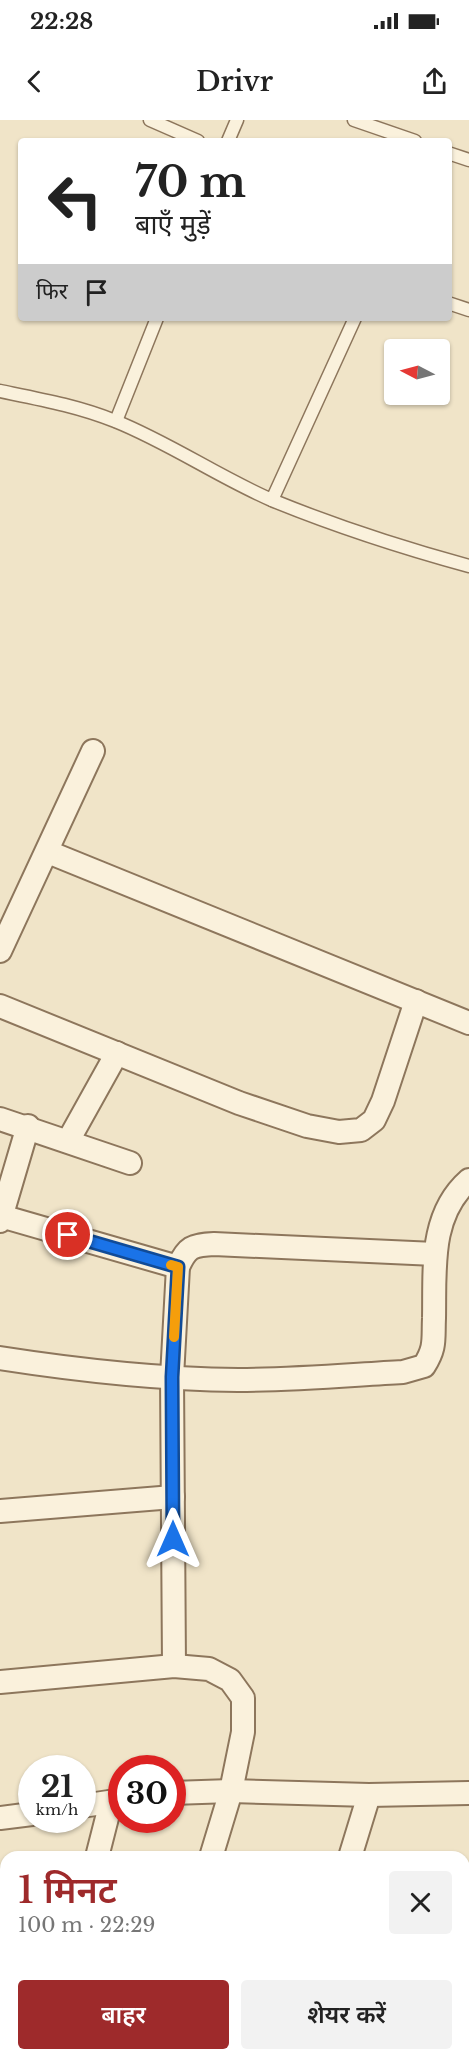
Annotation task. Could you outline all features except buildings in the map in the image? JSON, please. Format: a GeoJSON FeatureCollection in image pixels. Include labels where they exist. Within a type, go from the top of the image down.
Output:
{"type":"FeatureCollection","features":[{"type":"Feature","properties":{"kind":"street"},"geometry":{"type":"LineString","coordinates":[[0,951],[93,752]]}},
{"type":"Feature","properties":{"kind":"street"},"geometry":{"type":"LineString","coordinates":[[48,852],[469,1023]]}},
{"type":"Feature","properties":{"kind":"street"},"geometry":{"type":"LineString","coordinates":[[0,1006],[239,1103],[307,1126],[339,1132],[361,1130],[374,1120],[383,1101],[416,1001]]}},
{"type":"Feature","properties":{"kind":"street"},"geometry":{"type":"LineString","coordinates":[[68,1142],[117,1053]]}},
{"type":"Feature","properties":{"kind":"street"},"geometry":{"type":"LineString","coordinates":[[0,1119],[28,1126],[130,1162]]}},
{"type":"Feature","properties":{"kind":"street"},"geometry":{"type":"LineString","coordinates":[[28,1126],[1,1219],[178,1267]]}},
{"type":"Feature","properties":{"kind":"street"},"geometry":{"type":"LineString","coordinates":[[0,1358],[172,1377],[239,1380],[404,1372],[424,1366],[433,1352],[435,1254],[438,1231],[447,1206],[469,1180]]}},
{"type":"Feature","properties":{"kind":"street"},"geometry":{"type":"LineString","coordinates":[[174,1666],[172,1377],[178,1267],[185,1252],[197,1245],[214,1244],[435,1254]]}},
{"type":"Feature","properties":{"kind":"street"},"geometry":{"type":"LineString","coordinates":[[0,1511],[172,1497]]}},
{"type":"Feature","properties":{"kind":"street"},"geometry":{"type":"LineString","coordinates":[[0,1682],[174,1666],[209,1669],[230,1680],[243,1698],[243,1732],[231,1791],[213,1851]]}},
{"type":"Feature","properties":{"kind":"street"},"geometry":{"type":"LineString","coordinates":[[186,1793],[231,1791],[369,1795],[469,1793]]}},
{"type":"Feature","properties":{"kind":"street"},"geometry":{"type":"LineString","coordinates":[[352,1851],[369,1795]]}},
{"type":"Feature","properties":{"kind":"street"},"geometry":{"type":"LineString","coordinates":[[0,1818],[18,1816]]}},
{"type":"Feature","properties":{"kind":"street"},"geometry":{"type":"LineString","coordinates":[[99,1851],[108,1825]]}},
{"type":"Feature","properties":{"kind":"lane"},"geometry":{"type":"LineString","coordinates":[[150,120],[191,138]]}},
{"type":"Feature","properties":{"kind":"lane"},"geometry":{"type":"LineString","coordinates":[[229,138],[237,120]]}},
{"type":"Feature","properties":{"kind":"lane"},"geometry":{"type":"LineString","coordinates":[[354,120],[406,138]]}},
{"type":"Feature","properties":{"kind":"lane"},"geometry":{"type":"LineString","coordinates":[[452,154],[469,160]]}},
{"type":"Feature","properties":{"kind":"lane"},"geometry":{"type":"LineString","coordinates":[[452,304],[469,310]]}},
{"type":"Feature","properties":{"kind":"lane"},"geometry":{"type":"LineString","coordinates":[[116,421],[156,321]]}},
{"type":"Feature","properties":{"kind":"lane"},"geometry":{"type":"LineString","coordinates":[[272,500],[354,321]]}},
{"type":"Feature","properties":{"kind":"lane"},"geometry":{"type":"LineString","coordinates":[[0,391],[81,409],[116,421],[272,500],[406,549],[469,566]]}},
{"type":"Feature","properties":{"kind":"slow traffic"},"geometry":{"type":"LineString","coordinates":[[171,1265],[178,1267],[174,1337]]}},
{"type":"Feature","properties":{"kind":"route"},"geometry":{"type":"LineString","coordinates":[[68,1235],[178,1267],[172,1377],[173,1539]]}}]}
